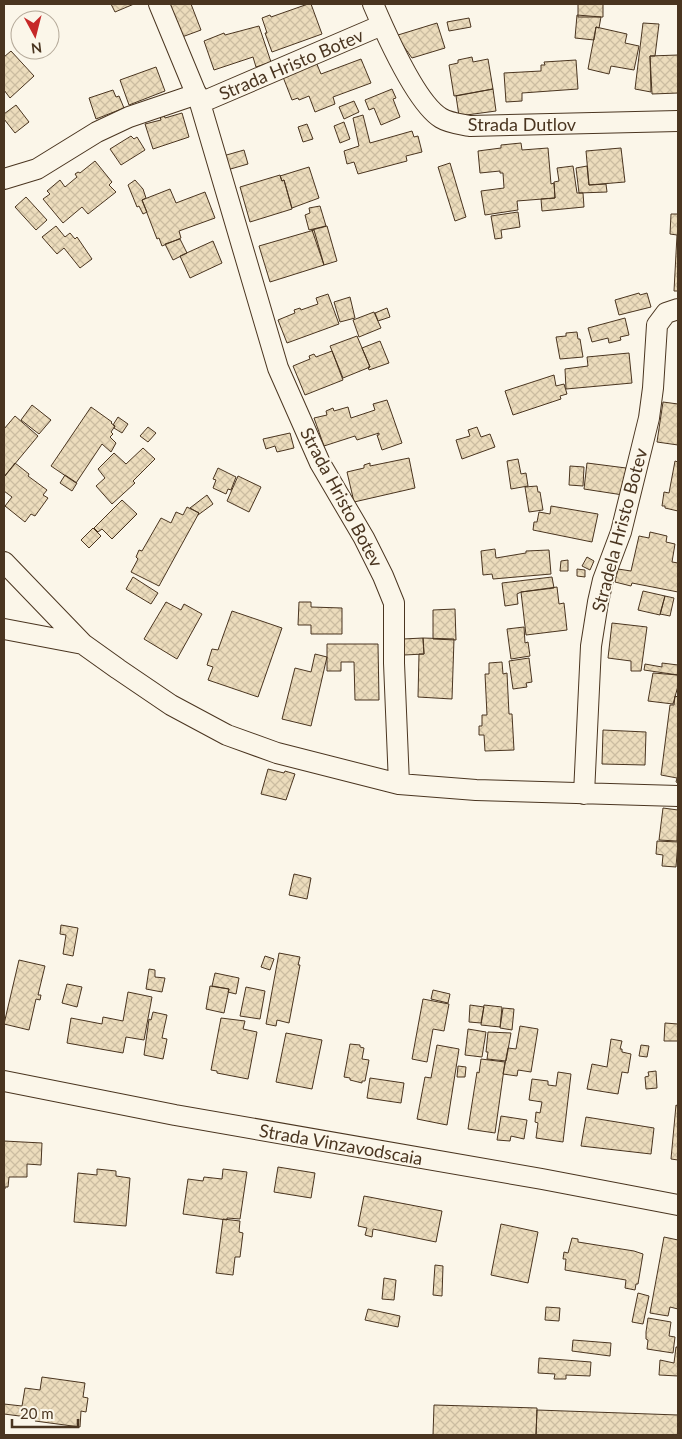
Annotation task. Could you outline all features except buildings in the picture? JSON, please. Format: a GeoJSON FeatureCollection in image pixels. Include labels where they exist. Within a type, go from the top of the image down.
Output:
{"type":"FeatureCollection","features":[{"type":"Feature","properties":{"kind":"street","name":"Strada Hristo Botev"},"geometry":{"type":"LineString","coordinates":[[159,4],[199,99],[278,368],[320,463],[364,538],[394,603],[394,663],[399,784]]}},
{"type":"Feature","properties":{"kind":"street","name":"Strada Dutlov"},"geometry":{"type":"LineString","coordinates":[[372,4],[419,96],[440,118],[453,123],[470,126],[678,121]]}},
{"type":"Feature","properties":{"kind":"street","name":"Strada Hristo Botev"},"geometry":{"type":"LineString","coordinates":[[4,178],[37,169],[97,132],[130,117],[199,99],[382,25]]}},
{"type":"Feature","properties":{"kind":"street","name":"Stradela Hristo Botev"},"geometry":{"type":"LineString","coordinates":[[584,794],[591,646],[598,602],[603,580],[623,524],[649,418],[657,325],[666,313],[678,309]]}},
{"type":"Feature","properties":{"kind":"street"},"geometry":{"type":"LineString","coordinates":[[4,562],[83,644],[171,705],[227,735],[277,752],[399,784],[476,790],[678,796]]}},
{"type":"Feature","properties":{"kind":"street"},"geometry":{"type":"LineString","coordinates":[[4,629],[83,644]]}},
{"type":"Feature","properties":{"kind":"street","name":"Strada Vinzavodscaia"},"geometry":{"type":"LineString","coordinates":[[4,1081],[175,1115],[678,1205]]}}]}
